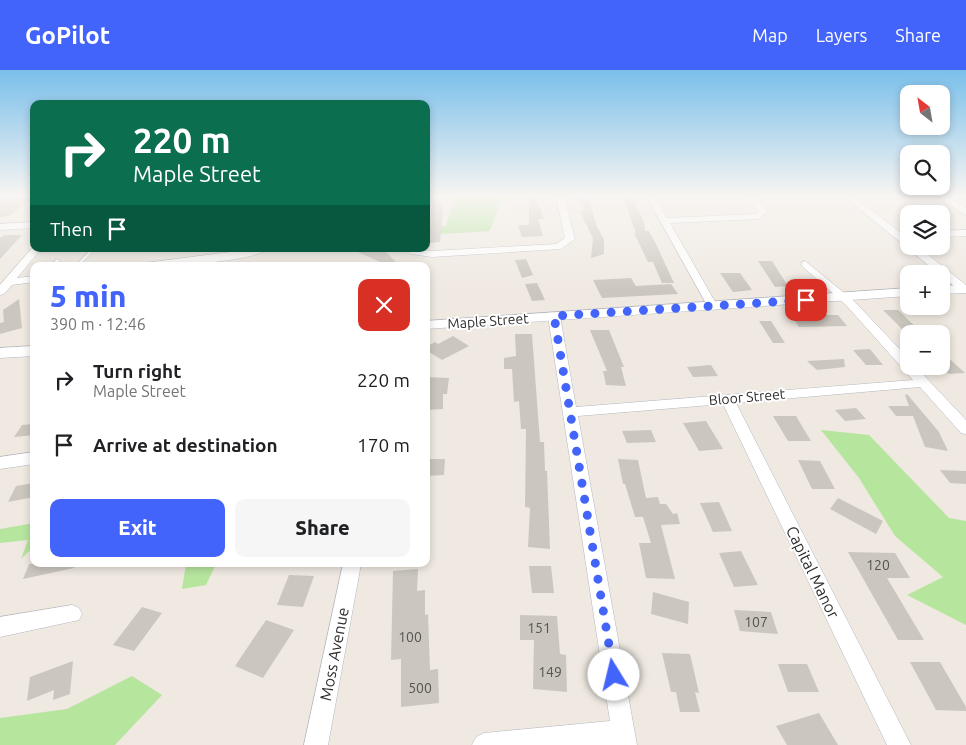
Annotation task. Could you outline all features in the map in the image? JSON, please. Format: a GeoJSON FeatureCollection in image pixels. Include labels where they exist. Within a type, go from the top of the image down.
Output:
{"type":"FeatureCollection","features":[{"type":"Feature","properties":{"kind":"street"},"geometry":{"type":"LineString","coordinates":[[414,252],[432,254],[558,247],[570,239],[568,228]]}},
{"type":"Feature","properties":{"kind":"street"},"geometry":{"type":"LineString","coordinates":[[668,228],[713,307]]}},
{"type":"Feature","properties":{"kind":"street"},"geometry":{"type":"LineString","coordinates":[[950,234],[966,233]]}},
{"type":"Feature","properties":{"kind":"street"},"geometry":{"type":"LineString","coordinates":[[0,292],[34,252]]}},
{"type":"Feature","properties":{"kind":"street"},"geometry":{"type":"LineString","coordinates":[[180,262],[252,252]]}},
{"type":"Feature","properties":{"kind":"street"},"geometry":{"type":"LineString","coordinates":[[922,255],[965,289]]}},
{"type":"Feature","properties":{"kind":"street"},"geometry":{"type":"LineString","coordinates":[[805,264],[842,297],[966,429]]}},
{"type":"Feature","properties":{"kind":"street"},"geometry":{"type":"LineString","coordinates":[[9,282],[30,280]]}},
{"type":"Feature","properties":{"kind":"street"},"geometry":{"type":"LineString","coordinates":[[950,290],[965,289]]}},
{"type":"Feature","properties":{"kind":"street","name":"Maple Street"},"geometry":{"type":"LineString","coordinates":[[430,325],[713,307],[900,293]]}},
{"type":"Feature","properties":{"kind":"street"},"geometry":{"type":"LineString","coordinates":[[484,745],[624,738],[554,316]]}},
{"type":"Feature","properties":{"kind":"street"},"geometry":{"type":"LineString","coordinates":[[0,353],[30,351]]}},
{"type":"Feature","properties":{"kind":"street","name":"Bloor Street"},"geometry":{"type":"LineString","coordinates":[[570,412],[923,383]]}},
{"type":"Feature","properties":{"kind":"street","name":"Capital Manor"},"geometry":{"type":"LineString","coordinates":[[727,399],[899,745]]}},
{"type":"Feature","properties":{"kind":"street"},"geometry":{"type":"LineString","coordinates":[[0,463],[30,459]]}},
{"type":"Feature","properties":{"kind":"street","name":"Moss Avenue"},"geometry":{"type":"LineString","coordinates":[[316,745],[351,567]]}},
{"type":"Feature","properties":{"kind":"street"},"geometry":{"type":"LineString","coordinates":[[0,627],[72,614]]}},
{"type":"Feature","properties":{"kind":"lane"},"geometry":{"type":"LineString","coordinates":[[81,262],[90,252]]}},
{"type":"Feature","properties":{"kind":"green space"},"geometry":{"type":"Polygon","coordinates":[[[430,228],[491,228],[490,231],[430,235],[430,228]]]}},
{"type":"Feature","properties":{"kind":"green space"},"geometry":{"type":"Polygon","coordinates":[[[821,430],[869,435],[949,518],[966,521],[966,625],[907,595],[943,577],[895,536],[859,478],[821,430]]]}},
{"type":"Feature","properties":{"kind":"green space"},"geometry":{"type":"Polygon","coordinates":[[[30,524],[30,550],[21,559],[28,540],[0,543],[0,529],[30,524]]]}},
{"type":"Feature","properties":{"kind":"green space"},"geometry":{"type":"Polygon","coordinates":[[[186,567],[215,567],[206,585],[182,589],[186,567]]]}},
{"type":"Feature","properties":{"kind":"green space"},"geometry":{"type":"Polygon","coordinates":[[[132,676],[162,695],[115,745],[0,745],[0,718],[67,709],[132,676]]]}},
{"type":"Feature","properties":{"kind":"building"},"geometry":{"type":"Polygon","coordinates":[[[441,228],[440,242],[430,243],[430,229],[441,228]]]}},
{"type":"Feature","properties":{"kind":"building"},"geometry":{"type":"Polygon","coordinates":[[[519,228],[541,228],[543,236],[522,237],[519,228]]]}},
{"type":"Feature","properties":{"kind":"building"},"geometry":{"type":"Polygon","coordinates":[[[588,228],[598,228],[604,240],[604,254],[591,258],[593,238],[588,228]]]}},
{"type":"Feature","properties":{"kind":"building"},"geometry":{"type":"Polygon","coordinates":[[[634,228],[645,228],[645,231],[649,231],[674,283],[662,283],[653,262],[648,262],[634,233],[636,233],[634,228]]]}},
{"type":"Feature","properties":{"kind":"building"},"geometry":{"type":"Polygon","coordinates":[[[5,235],[22,235],[0,259],[0,238],[5,235]]]}},
{"type":"Feature","properties":{"kind":"building"},"geometry":{"type":"Polygon","coordinates":[[[358,252],[386,252],[396,262],[380,262],[358,252]]]}},
{"type":"Feature","properties":{"kind":"building"},"geometry":{"type":"Polygon","coordinates":[[[526,259],[533,275],[522,278],[515,260],[526,259]]]}},
{"type":"Feature","properties":{"kind":"building"},"geometry":{"type":"Polygon","coordinates":[[[758,261],[772,261],[788,286],[775,287],[758,261]]]}},
{"type":"Feature","properties":{"kind":"building"},"geometry":{"type":"Polygon","coordinates":[[[720,273],[740,273],[752,290],[733,292],[720,273]]]}},
{"type":"Feature","properties":{"kind":"building"},"geometry":{"type":"Polygon","coordinates":[[[631,278],[636,286],[671,284],[678,294],[602,298],[593,280],[631,278]]]}},
{"type":"Feature","properties":{"kind":"building"},"geometry":{"type":"Polygon","coordinates":[[[537,283],[545,300],[532,301],[525,284],[537,283]]]}},
{"type":"Feature","properties":{"kind":"building"},"geometry":{"type":"Polygon","coordinates":[[[19,299],[22,328],[0,334],[0,323],[4,322],[3,310],[19,299]]]}},
{"type":"Feature","properties":{"kind":"building"},"geometry":{"type":"Polygon","coordinates":[[[883,310],[898,310],[900,315],[903,315],[914,325],[900,325],[900,327],[883,310]]]}},
{"type":"Feature","properties":{"kind":"building"},"geometry":{"type":"Polygon","coordinates":[[[791,315],[838,315],[847,326],[799,327],[791,315]]]}},
{"type":"Feature","properties":{"kind":"building"},"geometry":{"type":"Polygon","coordinates":[[[759,321],[771,321],[785,343],[773,343],[759,321]]]}},
{"type":"Feature","properties":{"kind":"building"},"geometry":{"type":"Polygon","coordinates":[[[590,330],[609,330],[624,367],[621,367],[626,386],[606,385],[603,371],[607,371],[590,330]]]}},
{"type":"Feature","properties":{"kind":"building"},"geometry":{"type":"Polygon","coordinates":[[[515,334],[532,334],[540,442],[544,442],[545,471],[547,471],[550,549],[528,547],[530,508],[525,507],[526,429],[521,429],[519,401],[514,402],[512,369],[504,369],[504,358],[516,356],[515,334]]]}},
{"type":"Feature","properties":{"kind":"building"},"geometry":{"type":"Polygon","coordinates":[[[453,336],[469,346],[442,360],[430,352],[430,345],[435,342],[438,344],[453,336]]]}},
{"type":"Feature","properties":{"kind":"building"},"geometry":{"type":"Polygon","coordinates":[[[870,349],[883,365],[866,365],[853,350],[870,349]]]}},
{"type":"Feature","properties":{"kind":"building"},"geometry":{"type":"Polygon","coordinates":[[[844,359],[845,367],[817,370],[807,361],[844,359]]]}},
{"type":"Feature","properties":{"kind":"building"},"geometry":{"type":"Polygon","coordinates":[[[950,359],[965,373],[950,374],[950,359]]]}},
{"type":"Feature","properties":{"kind":"building"},"geometry":{"type":"Polygon","coordinates":[[[711,365],[718,376],[693,377],[687,367],[711,365]]]}},
{"type":"Feature","properties":{"kind":"building"},"geometry":{"type":"Polygon","coordinates":[[[430,377],[449,378],[447,394],[443,394],[443,409],[430,410],[430,377]]]}},
{"type":"Feature","properties":{"kind":"building"},"geometry":{"type":"Polygon","coordinates":[[[907,394],[939,432],[948,451],[925,447],[913,416],[896,416],[888,406],[909,406],[905,395],[907,394]]]}},
{"type":"Feature","properties":{"kind":"building"},"geometry":{"type":"Polygon","coordinates":[[[856,408],[866,419],[845,421],[835,410],[856,408]]]}},
{"type":"Feature","properties":{"kind":"building"},"geometry":{"type":"Polygon","coordinates":[[[773,416],[796,416],[811,441],[788,441],[773,416]]]}},
{"type":"Feature","properties":{"kind":"building"},"geometry":{"type":"Polygon","coordinates":[[[706,421],[723,449],[699,451],[683,423],[706,421]]]}},
{"type":"Feature","properties":{"kind":"building"},"geometry":{"type":"Polygon","coordinates":[[[30,424],[30,435],[14,437],[22,425],[30,424]]]}},
{"type":"Feature","properties":{"kind":"building"},"geometry":{"type":"Polygon","coordinates":[[[651,430],[656,442],[627,443],[622,431],[651,430]]]}},
{"type":"Feature","properties":{"kind":"building"},"geometry":{"type":"Polygon","coordinates":[[[430,459],[445,459],[444,475],[430,476],[430,459]]]}},
{"type":"Feature","properties":{"kind":"building"},"geometry":{"type":"Polygon","coordinates":[[[618,459],[638,460],[646,498],[658,497],[660,504],[666,504],[673,514],[677,513],[680,524],[661,525],[675,579],[646,578],[639,543],[651,543],[643,517],[635,517],[625,484],[623,484],[618,459]]]}},
{"type":"Feature","properties":{"kind":"building"},"geometry":{"type":"Polygon","coordinates":[[[798,460],[820,461],[835,489],[812,489],[798,460]]]}},
{"type":"Feature","properties":{"kind":"building"},"geometry":{"type":"Polygon","coordinates":[[[940,470],[966,471],[966,484],[950,483],[940,470]]]}},
{"type":"Feature","properties":{"kind":"building"},"geometry":{"type":"Polygon","coordinates":[[[30,484],[30,498],[8,502],[16,486],[30,484]]]}},
{"type":"Feature","properties":{"kind":"building"},"geometry":{"type":"Polygon","coordinates":[[[838,498],[883,521],[876,534],[830,509],[838,498]]]}},
{"type":"Feature","properties":{"kind":"building"},"geometry":{"type":"Polygon","coordinates":[[[719,502],[732,531],[713,532],[700,503],[719,502]]]}},
{"type":"Feature","properties":{"kind":"building"},"geometry":{"type":"Polygon","coordinates":[[[741,551],[758,585],[734,587],[719,553],[741,551]]]}},
{"type":"Feature","properties":{"kind":"building"},"geometry":{"type":"Polygon","coordinates":[[[848,552],[895,553],[910,578],[887,578],[924,640],[898,640],[848,552]]]}},
{"type":"Feature","properties":{"kind":"building"},"geometry":{"type":"Polygon","coordinates":[[[29,564],[30,567],[74,567],[74,568],[23,579],[29,564]]]}},
{"type":"Feature","properties":{"kind":"building"},"geometry":{"type":"Polygon","coordinates":[[[529,566],[551,566],[554,593],[532,593],[529,566]]]}},
{"type":"Feature","properties":{"kind":"building"},"geometry":{"type":"Polygon","coordinates":[[[418,569],[417,591],[425,590],[425,615],[428,614],[430,670],[438,669],[439,703],[401,707],[401,659],[391,660],[393,571],[418,569]]]}},
{"type":"Feature","properties":{"kind":"building"},"geometry":{"type":"Polygon","coordinates":[[[289,575],[314,576],[303,607],[277,605],[289,575]]]}},
{"type":"Feature","properties":{"kind":"building"},"geometry":{"type":"Polygon","coordinates":[[[653,592],[689,602],[688,624],[651,614],[653,592]]]}},
{"type":"Feature","properties":{"kind":"building"},"geometry":{"type":"Polygon","coordinates":[[[142,607],[162,613],[134,651],[113,645],[142,607]]]}},
{"type":"Feature","properties":{"kind":"building"},"geometry":{"type":"Polygon","coordinates":[[[734,610],[771,612],[778,634],[740,631],[734,610]]]}},
{"type":"Feature","properties":{"kind":"building"},"geometry":{"type":"Polygon","coordinates":[[[520,615],[557,616],[560,654],[566,655],[567,692],[533,689],[534,640],[520,640],[520,615]]]}},
{"type":"Feature","properties":{"kind":"building"},"geometry":{"type":"Polygon","coordinates":[[[266,620],[294,630],[263,678],[235,666],[266,620]]]}},
{"type":"Feature","properties":{"kind":"building"},"geometry":{"type":"Polygon","coordinates":[[[662,653],[690,654],[699,693],[695,692],[700,712],[680,712],[676,692],[671,692],[662,653]]]}},
{"type":"Feature","properties":{"kind":"building"},"geometry":{"type":"Polygon","coordinates":[[[73,661],[70,694],[53,700],[54,690],[27,701],[30,677],[73,661]]]}},
{"type":"Feature","properties":{"kind":"building"},"geometry":{"type":"Polygon","coordinates":[[[910,662],[940,662],[966,707],[966,711],[936,710],[910,662]]]}},
{"type":"Feature","properties":{"kind":"building"},"geometry":{"type":"Polygon","coordinates":[[[778,664],[807,664],[819,692],[788,692],[778,664]]]}},
{"type":"Feature","properties":{"kind":"building"},"geometry":{"type":"Polygon","coordinates":[[[819,713],[838,745],[787,745],[776,726],[819,713]]]}},
{"type":"Feature","properties":{"kind":"route"},"geometry":{"type":"LineString","coordinates":[[614,675],[554,316],[806,300]]}}]}
